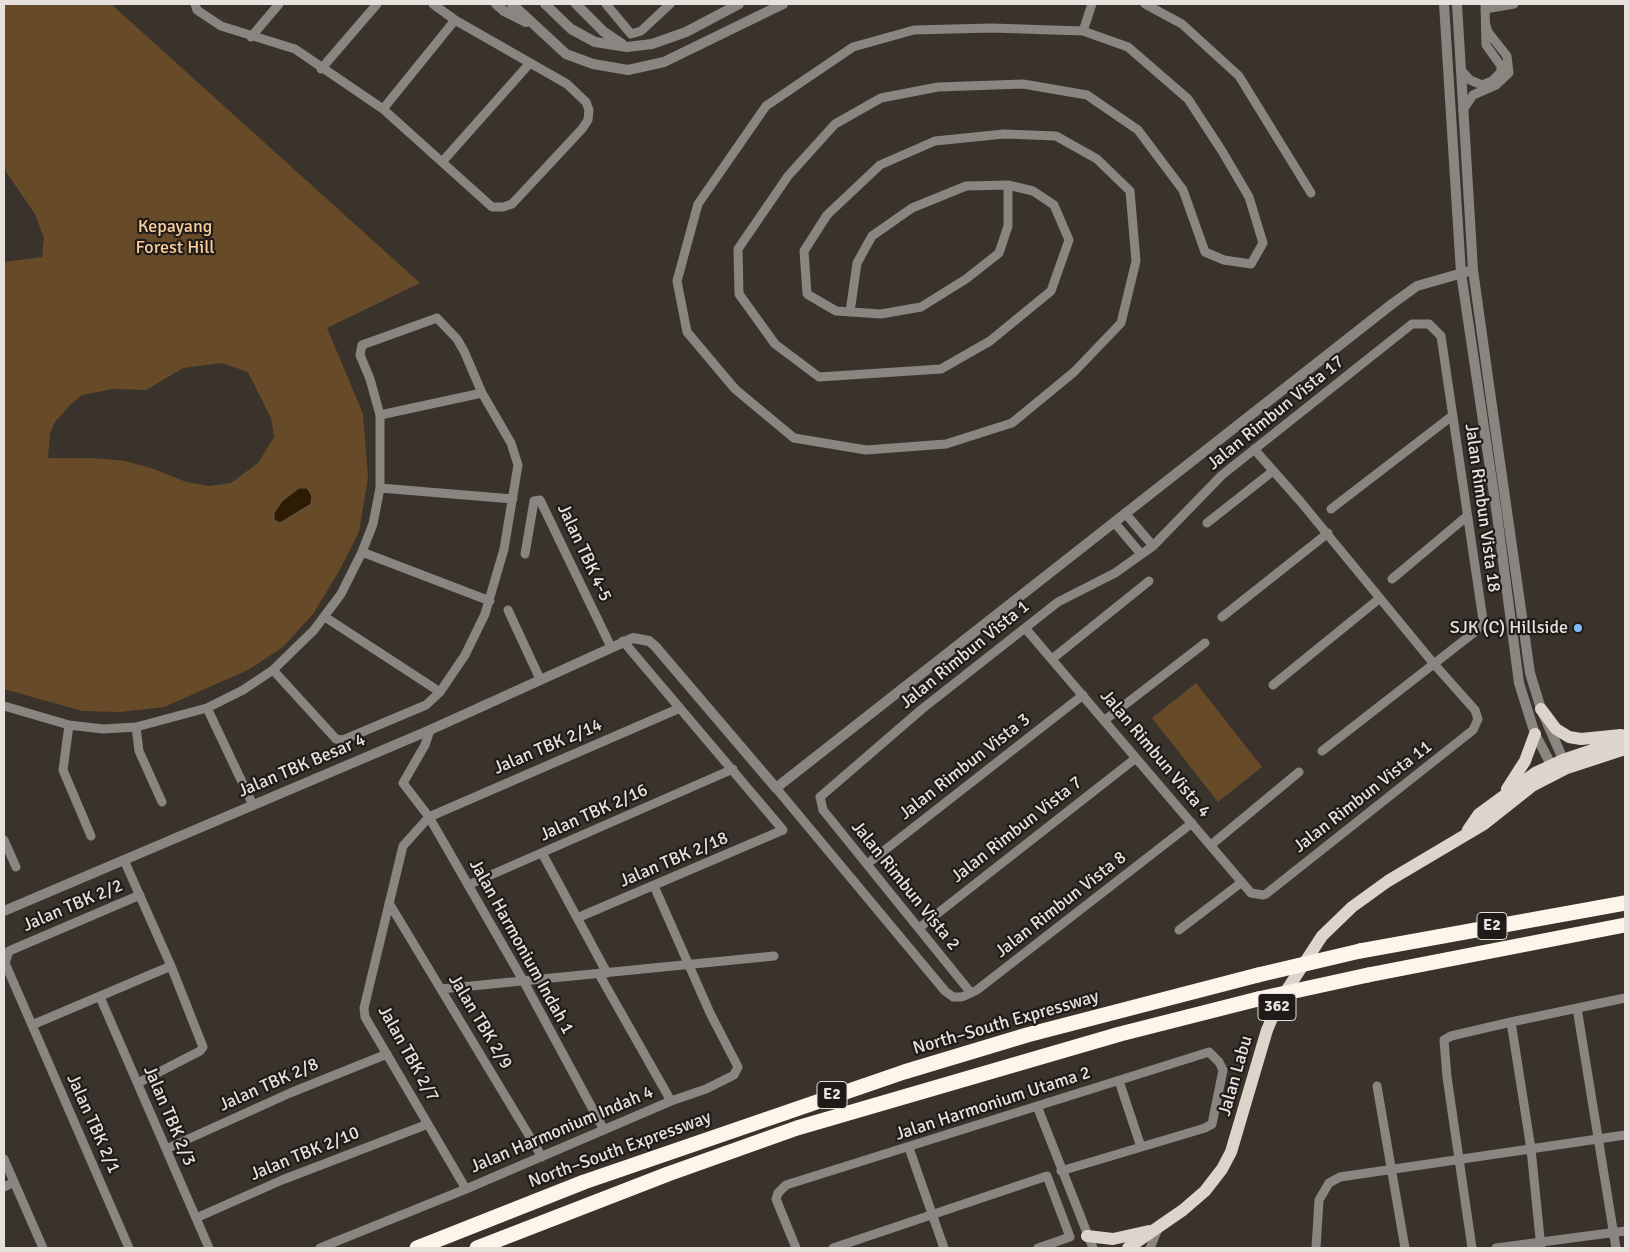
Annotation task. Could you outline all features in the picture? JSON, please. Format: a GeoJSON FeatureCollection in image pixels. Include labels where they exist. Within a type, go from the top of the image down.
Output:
{"type":"FeatureCollection","features":[{"type":"Feature","properties":{"kind":"highway","name":"North–South Expressway"},"geometry":{"type":"LineString","coordinates":[[417,1248],[584,1182],[904,1072],[1027,1035],[1258,975],[1360,951],[1625,902]]}},
{"type":"Feature","properties":{"kind":"highway","name":"E2"},"geometry":{"type":"LineString","coordinates":[[477,1248],[594,1202],[797,1128],[1120,1034],[1258,999],[1368,975],[1625,925]]}},
{"type":"Feature","properties":{"kind":"main road"},"geometry":{"type":"LineString","coordinates":[[1541,709],[1556,729],[1569,737],[1581,739],[1625,734]]}},
{"type":"Feature","properties":{"kind":"main road"},"geometry":{"type":"LineString","coordinates":[[1502,796],[1526,761],[1535,734]]}},
{"type":"Feature","properties":{"kind":"main road","name":"Jalan Labu"},"geometry":{"type":"LineString","coordinates":[[1465,834],[1479,814],[1502,796],[1559,766],[1625,739]]}},
{"type":"Feature","properties":{"kind":"main road","name":"Jalan Labu"},"geometry":{"type":"LineString","coordinates":[[1128,1248],[1158,1229],[1204,1190],[1222,1170],[1231,1152],[1267,1030],[1275,1012],[1322,936],[1352,907],[1388,881],[1484,824],[1559,766],[1625,750]]}},
{"type":"Feature","properties":{"kind":"main road"},"geometry":{"type":"LineString","coordinates":[[1086,1239],[1113,1239],[1158,1229]]}},
{"type":"Feature","properties":{"kind":"street"},"geometry":{"type":"LineString","coordinates":[[195,4],[197,10],[212,21],[251,36],[295,49],[321,69],[383,109],[492,207],[503,207],[512,204],[582,129],[588,120],[589,110],[586,102],[567,84],[455,20],[432,4]]}},
{"type":"Feature","properties":{"kind":"street"},"geometry":{"type":"LineString","coordinates":[[251,36],[279,4]]}},
{"type":"Feature","properties":{"kind":"street"},"geometry":{"type":"LineString","coordinates":[[321,69],[377,4]]}},
{"type":"Feature","properties":{"kind":"street"},"geometry":{"type":"LineString","coordinates":[[496,4],[504,11],[538,28]]}},
{"type":"Feature","properties":{"kind":"street"},"geometry":{"type":"LineString","coordinates":[[512,4],[566,54],[593,64],[628,70],[664,62],[783,4]]}},
{"type":"Feature","properties":{"kind":"street"},"geometry":{"type":"LineString","coordinates":[[545,4],[571,29],[595,42],[627,47],[652,44],[686,32],[739,4]]}},
{"type":"Feature","properties":{"kind":"street"},"geometry":{"type":"LineString","coordinates":[[576,4],[604,32],[627,47]]}},
{"type":"Feature","properties":{"kind":"street"},"geometry":{"type":"LineString","coordinates":[[606,4],[631,34],[641,32],[670,4]]}},
{"type":"Feature","properties":{"kind":"street"},"geometry":{"type":"LineString","coordinates":[[1083,31],[1092,4]]}},
{"type":"Feature","properties":{"kind":"street"},"geometry":{"type":"LineString","coordinates":[[1144,4],[1182,24],[1239,76],[1311,193]]}},
{"type":"Feature","properties":{"kind":"street"},"geometry":{"type":"LineString","coordinates":[[1444,4],[1461,273],[1519,683],[1535,734],[1559,766]]}},
{"type":"Feature","properties":{"kind":"street"},"geometry":{"type":"LineString","coordinates":[[1457,4],[1473,270],[1530,673],[1559,766]]}},
{"type":"Feature","properties":{"kind":"street"},"geometry":{"type":"LineString","coordinates":[[1461,70],[1470,80],[1482,85],[1492,82],[1500,75],[1501,66],[1486,45],[1485,7],[1514,4]]}},
{"type":"Feature","properties":{"kind":"street"},"geometry":{"type":"LineString","coordinates":[[383,109],[455,20]]}},
{"type":"Feature","properties":{"kind":"street"},"geometry":{"type":"LineString","coordinates":[[1464,110],[1473,95],[1496,85],[1509,73],[1507,56],[1488,32],[1485,22]]}},
{"type":"Feature","properties":{"kind":"street"},"geometry":{"type":"LineString","coordinates":[[850,312],[857,263],[872,236],[912,208],[966,186],[1008,185],[1033,191],[1054,205],[1069,240],[1051,291],[990,341],[941,369],[819,377],[775,344],[739,294],[738,249],[788,176],[835,124],[881,98],[938,87],[1023,84],[1087,95],[1138,130],[1183,190],[1205,252],[1224,260],[1251,264],[1263,243],[1249,197],[1188,99],[1128,47],[1083,31],[992,28],[914,30],[853,47],[766,106],[698,204],[677,281],[687,332],[735,389],[794,438],[866,450],[946,444],[1012,423],[1074,372],[1121,323],[1136,260],[1130,191],[1097,159],[1056,136],[1004,134],[935,141],[880,166],[827,215],[804,251],[807,294],[836,311],[850,312],[882,314],[921,307],[966,279],[999,253],[1008,226],[1008,185]]}},
{"type":"Feature","properties":{"kind":"street"},"geometry":{"type":"LineString","coordinates":[[442,162],[530,63]]}},
{"type":"Feature","properties":{"kind":"street"},"geometry":{"type":"LineString","coordinates":[[1452,130],[1465,129]]}},
{"type":"Feature","properties":{"kind":"street"},"geometry":{"type":"LineString","coordinates":[[776,788],[1392,304],[1418,286],[1473,270]]}},
{"type":"Feature","properties":{"kind":"street"},"geometry":{"type":"LineString","coordinates":[[4,706],[69,725],[103,729],[136,727],[207,708],[243,690],[274,670],[325,617],[341,594],[362,552],[373,524],[380,488],[380,415],[370,379],[360,355],[362,345],[437,318],[457,339],[482,393],[511,443],[518,465],[504,549],[490,600],[465,655],[440,692],[426,705],[343,740],[336,739],[274,670]]}},
{"type":"Feature","properties":{"kind":"street","name":"Jalan Rimbun Vista 17"},"geometry":{"type":"LineString","coordinates":[[1141,554],[1176,525],[1222,475],[1412,324],[1428,324],[1441,336]]}},
{"type":"Feature","properties":{"kind":"street","name":"Jalan Rimbun Vista 18"},"geometry":{"type":"LineString","coordinates":[[1434,664],[1476,631],[1483,620],[1466,517],[1441,336]]}},
{"type":"Feature","properties":{"kind":"street"},"geometry":{"type":"LineString","coordinates":[[380,415],[482,393]]}},
{"type":"Feature","properties":{"kind":"street"},"geometry":{"type":"LineString","coordinates":[[1332,509],[1452,416]]}},
{"type":"Feature","properties":{"kind":"street"},"geometry":{"type":"LineString","coordinates":[[1254,449],[1328,533],[1434,664],[1322,752]]}},
{"type":"Feature","properties":{"kind":"street"},"geometry":{"type":"LineString","coordinates":[[1207,523],[1273,471]]}},
{"type":"Feature","properties":{"kind":"street"},"geometry":{"type":"LineString","coordinates":[[380,488],[513,499]]}},
{"type":"Feature","properties":{"kind":"street","name":"Jalan TBK 4-5"},"geometry":{"type":"LineString","coordinates":[[525,554],[534,501],[540,500],[611,648]]}},
{"type":"Feature","properties":{"kind":"street"},"geometry":{"type":"LineString","coordinates":[[1125,513],[1153,546]]}},
{"type":"Feature","properties":{"kind":"street"},"geometry":{"type":"LineString","coordinates":[[1392,579],[1466,517]]}},
{"type":"Feature","properties":{"kind":"street"},"geometry":{"type":"LineString","coordinates":[[1114,522],[1141,554]]}},
{"type":"Feature","properties":{"kind":"street"},"geometry":{"type":"LineString","coordinates":[[1222,617],[1328,533]]}},
{"type":"Feature","properties":{"kind":"street"},"geometry":{"type":"LineString","coordinates":[[362,552],[490,600]]}},
{"type":"Feature","properties":{"kind":"street","name":"Jalan Rimbun Vista 1"},"geometry":{"type":"LineString","coordinates":[[820,797],[922,709],[1058,602],[1115,573],[1141,554]]}},
{"type":"Feature","properties":{"kind":"street"},"geometry":{"type":"LineString","coordinates":[[1052,658],[1149,581]]}},
{"type":"Feature","properties":{"kind":"street"},"geometry":{"type":"LineString","coordinates":[[1507,591],[1519,589]]}},
{"type":"Feature","properties":{"kind":"street"},"geometry":{"type":"LineString","coordinates":[[1273,685],[1380,598]]}},
{"type":"Feature","properties":{"kind":"street"},"geometry":{"type":"LineString","coordinates":[[508,610],[540,680]]}},
{"type":"Feature","properties":{"kind":"street"},"geometry":{"type":"LineString","coordinates":[[325,617],[440,692]]}},
{"type":"Feature","properties":{"kind":"street","name":"Jalan Rimbun Vista 4"},"geometry":{"type":"LineString","coordinates":[[1026,628],[1251,893],[1262,895]]}},
{"type":"Feature","properties":{"kind":"street"},"geometry":{"type":"LineString","coordinates":[[733,770],[622,641],[633,638],[649,641],[655,646],[945,991],[953,996],[962,997],[971,993]]}},
{"type":"Feature","properties":{"kind":"street","name":"Jalan TBK Besar 4"},"geometry":{"type":"LineString","coordinates":[[4,911],[430,730],[611,648],[622,641]]}},
{"type":"Feature","properties":{"kind":"street"},"geometry":{"type":"LineString","coordinates":[[1105,720],[1205,644]]}},
{"type":"Feature","properties":{"kind":"street","name":"Jalan Rimbun Vista 11"},"geometry":{"type":"LineString","coordinates":[[1262,895],[1473,730],[1478,719],[1475,710],[1434,664]]}},
{"type":"Feature","properties":{"kind":"street","name":"Jalan Rimbun Vista 3"},"geometry":{"type":"LineString","coordinates":[[867,864],[1083,695]]}},
{"type":"Feature","properties":{"kind":"street"},"geometry":{"type":"LineString","coordinates":[[207,708],[253,805]]}},
{"type":"Feature","properties":{"kind":"street","name":"Jalan TBK 2/14"},"geometry":{"type":"LineString","coordinates":[[429,817],[680,708]]}},
{"type":"Feature","properties":{"kind":"street"},"geometry":{"type":"LineString","coordinates":[[69,725],[63,770],[92,836]]}},
{"type":"Feature","properties":{"kind":"street"},"geometry":{"type":"LineString","coordinates":[[136,727],[138,752],[162,802]]}},
{"type":"Feature","properties":{"kind":"street","name":"Jalan Harmonium Indah 1"},"geometry":{"type":"LineString","coordinates":[[430,730],[425,745],[403,783],[429,817],[524,982],[604,1130]]}},
{"type":"Feature","properties":{"kind":"street","name":"Jalan Rimbun Vista 7"},"geometry":{"type":"LineString","coordinates":[[919,928],[1136,758]]}},
{"type":"Feature","properties":{"kind":"street","name":"Jalan TBK 2/18"},"geometry":{"type":"LineString","coordinates":[[577,918],[783,830],[733,770]]}},
{"type":"Feature","properties":{"kind":"street","name":"Jalan TBK 2/16"},"geometry":{"type":"LineString","coordinates":[[468,885],[733,770]]}},
{"type":"Feature","properties":{"kind":"street"},"geometry":{"type":"LineString","coordinates":[[1211,845],[1299,772]]}},
{"type":"Feature","properties":{"kind":"street","name":"Jalan Rimbun Vista 2"},"geometry":{"type":"LineString","coordinates":[[820,797],[823,810],[971,993]]}},
{"type":"Feature","properties":{"kind":"street","name":"Jalan TBK 2/7"},"geometry":{"type":"LineString","coordinates":[[429,817],[404,846],[364,1008],[365,1017],[466,1190]]}},
{"type":"Feature","properties":{"kind":"street","name":"Jalan Rimbun Vista 8"},"geometry":{"type":"LineString","coordinates":[[971,993],[1192,824]]}},
{"type":"Feature","properties":{"kind":"street"},"geometry":{"type":"LineString","coordinates":[[4,840],[16,867]]}},
{"type":"Feature","properties":{"kind":"street"},"geometry":{"type":"LineString","coordinates":[[542,853],[671,1101]]}},
{"type":"Feature","properties":{"kind":"street"},"geometry":{"type":"LineString","coordinates":[[124,860],[171,966],[203,1047],[200,1051],[138,1083]]}},
{"type":"Feature","properties":{"kind":"street"},"geometry":{"type":"LineString","coordinates":[[1179,930],[1242,882]]}},
{"type":"Feature","properties":{"kind":"street"},"geometry":{"type":"LineString","coordinates":[[654,886],[689,964]]}},
{"type":"Feature","properties":{"kind":"street","name":"Jalan TBK 2/2"},"geometry":{"type":"LineString","coordinates":[[32,1026],[5,963],[9,951],[140,895]]}},
{"type":"Feature","properties":{"kind":"street","name":"Jalan TBK 2/9"},"geometry":{"type":"LineString","coordinates":[[390,903],[542,1157]]}},
{"type":"Feature","properties":{"kind":"street"},"geometry":{"type":"LineString","coordinates":[[441,989],[774,956]]}},
{"type":"Feature","properties":{"kind":"street","name":"Jalan Harmonium Indah 4"},"geometry":{"type":"LineString","coordinates":[[320,1248],[466,1190],[671,1101],[732,1077],[738,1067],[710,1013],[689,964]]}},
{"type":"Feature","properties":{"kind":"street"},"geometry":{"type":"LineString","coordinates":[[32,1026],[171,966]]}},
{"type":"Feature","properties":{"kind":"street","name":"Jalan TBK 2/3"},"geometry":{"type":"LineString","coordinates":[[100,996],[209,1248]]}},
{"type":"Feature","properties":{"kind":"street"},"geometry":{"type":"LineString","coordinates":[[1472,1248],[1444,1040],[1451,1036],[1511,1022],[1625,998]]}},
{"type":"Feature","properties":{"kind":"street"},"geometry":{"type":"LineString","coordinates":[[1577,1008],[1616,1248]]}},
{"type":"Feature","properties":{"kind":"street"},"geometry":{"type":"LineString","coordinates":[[1511,1022],[1531,1149],[1541,1246]]}},
{"type":"Feature","properties":{"kind":"street","name":"Jalan TBK 2/1"},"geometry":{"type":"LineString","coordinates":[[32,1026],[129,1248]]}},
{"type":"Feature","properties":{"kind":"street","name":"Jalan Harmonium Utama 2"},"geometry":{"type":"LineString","coordinates":[[796,1248],[776,1199],[778,1193],[786,1185],[909,1148],[1209,1052],[1220,1062],[1223,1070],[1212,1124],[1205,1128],[1141,1147]]}},
{"type":"Feature","properties":{"kind":"street","name":"Jalan TBK 2/8"},"geometry":{"type":"LineString","coordinates":[[166,1149],[293,1092],[387,1054]]}},
{"type":"Feature","properties":{"kind":"street"},"geometry":{"type":"LineString","coordinates":[[1061,1171],[1141,1147],[1119,1081]]}},
{"type":"Feature","properties":{"kind":"street"},"geometry":{"type":"LineString","coordinates":[[1377,1086],[1405,1248]]}},
{"type":"Feature","properties":{"kind":"street"},"geometry":{"type":"LineString","coordinates":[[1037,1106],[1086,1239],[1092,1248]]}},
{"type":"Feature","properties":{"kind":"street","name":"Jalan TBK 2/10"},"geometry":{"type":"LineString","coordinates":[[196,1218],[277,1182],[428,1124]]}},
{"type":"Feature","properties":{"kind":"street"},"geometry":{"type":"LineString","coordinates":[[1316,1248],[1319,1200],[1329,1183],[1340,1177],[1625,1135]]}},
{"type":"Feature","properties":{"kind":"street"},"geometry":{"type":"LineString","coordinates":[[909,1148],[944,1248]]}},
{"type":"Feature","properties":{"kind":"street"},"geometry":{"type":"LineString","coordinates":[[4,1159],[43,1248]]}},
{"type":"Feature","properties":{"kind":"street"},"geometry":{"type":"LineString","coordinates":[[833,1248],[1047,1176],[1070,1237],[1038,1248]]}},
{"type":"Feature","properties":{"kind":"street"},"geometry":{"type":"LineString","coordinates":[[4,1187],[14,1182]]}},
{"type":"Feature","properties":{"kind":"street"},"geometry":{"type":"LineString","coordinates":[[1150,1248],[1158,1229]]}},
{"type":"Feature","properties":{"kind":"street"},"geometry":{"type":"LineString","coordinates":[[1496,1248],[1541,1246],[1625,1231]]}},
{"type":"Feature","properties":{"kind":"green space","name":"Kepayang Forest Hill"},"geometry":{"type":"Polygon","coordinates":[[[4,4],[111,4],[420,283],[327,328],[363,414],[368,477],[359,532],[338,573],[313,614],[283,647],[248,670],[164,707],[120,712],[82,711],[4,689],[4,262],[42,257],[44,238],[35,214],[4,169],[4,4]],[[222,363],[183,368],[146,390],[113,389],[82,395],[55,422],[50,433],[48,458],[94,458],[125,461],[154,469],[186,482],[209,486],[231,483],[258,463],[274,437],[271,418],[248,372],[222,363]]]}},
{"type":"Feature","properties":{"kind":"green space"},"geometry":{"type":"Polygon","coordinates":[[[1196,683],[1262,767],[1218,802],[1152,718],[1196,683]]]}},
{"type":"Feature","properties":{"kind":"shaded area"},"geometry":{"type":"Polygon","coordinates":[[[299,488],[307,488],[312,496],[311,504],[280,523],[274,520],[274,513],[282,501],[299,488]]]}},
{"type":"Feature","properties":{"kind":"place","name":"SJK (C) Hillside"},"geometry":{"type":"Point","coordinates":[1578,628]}}]}
